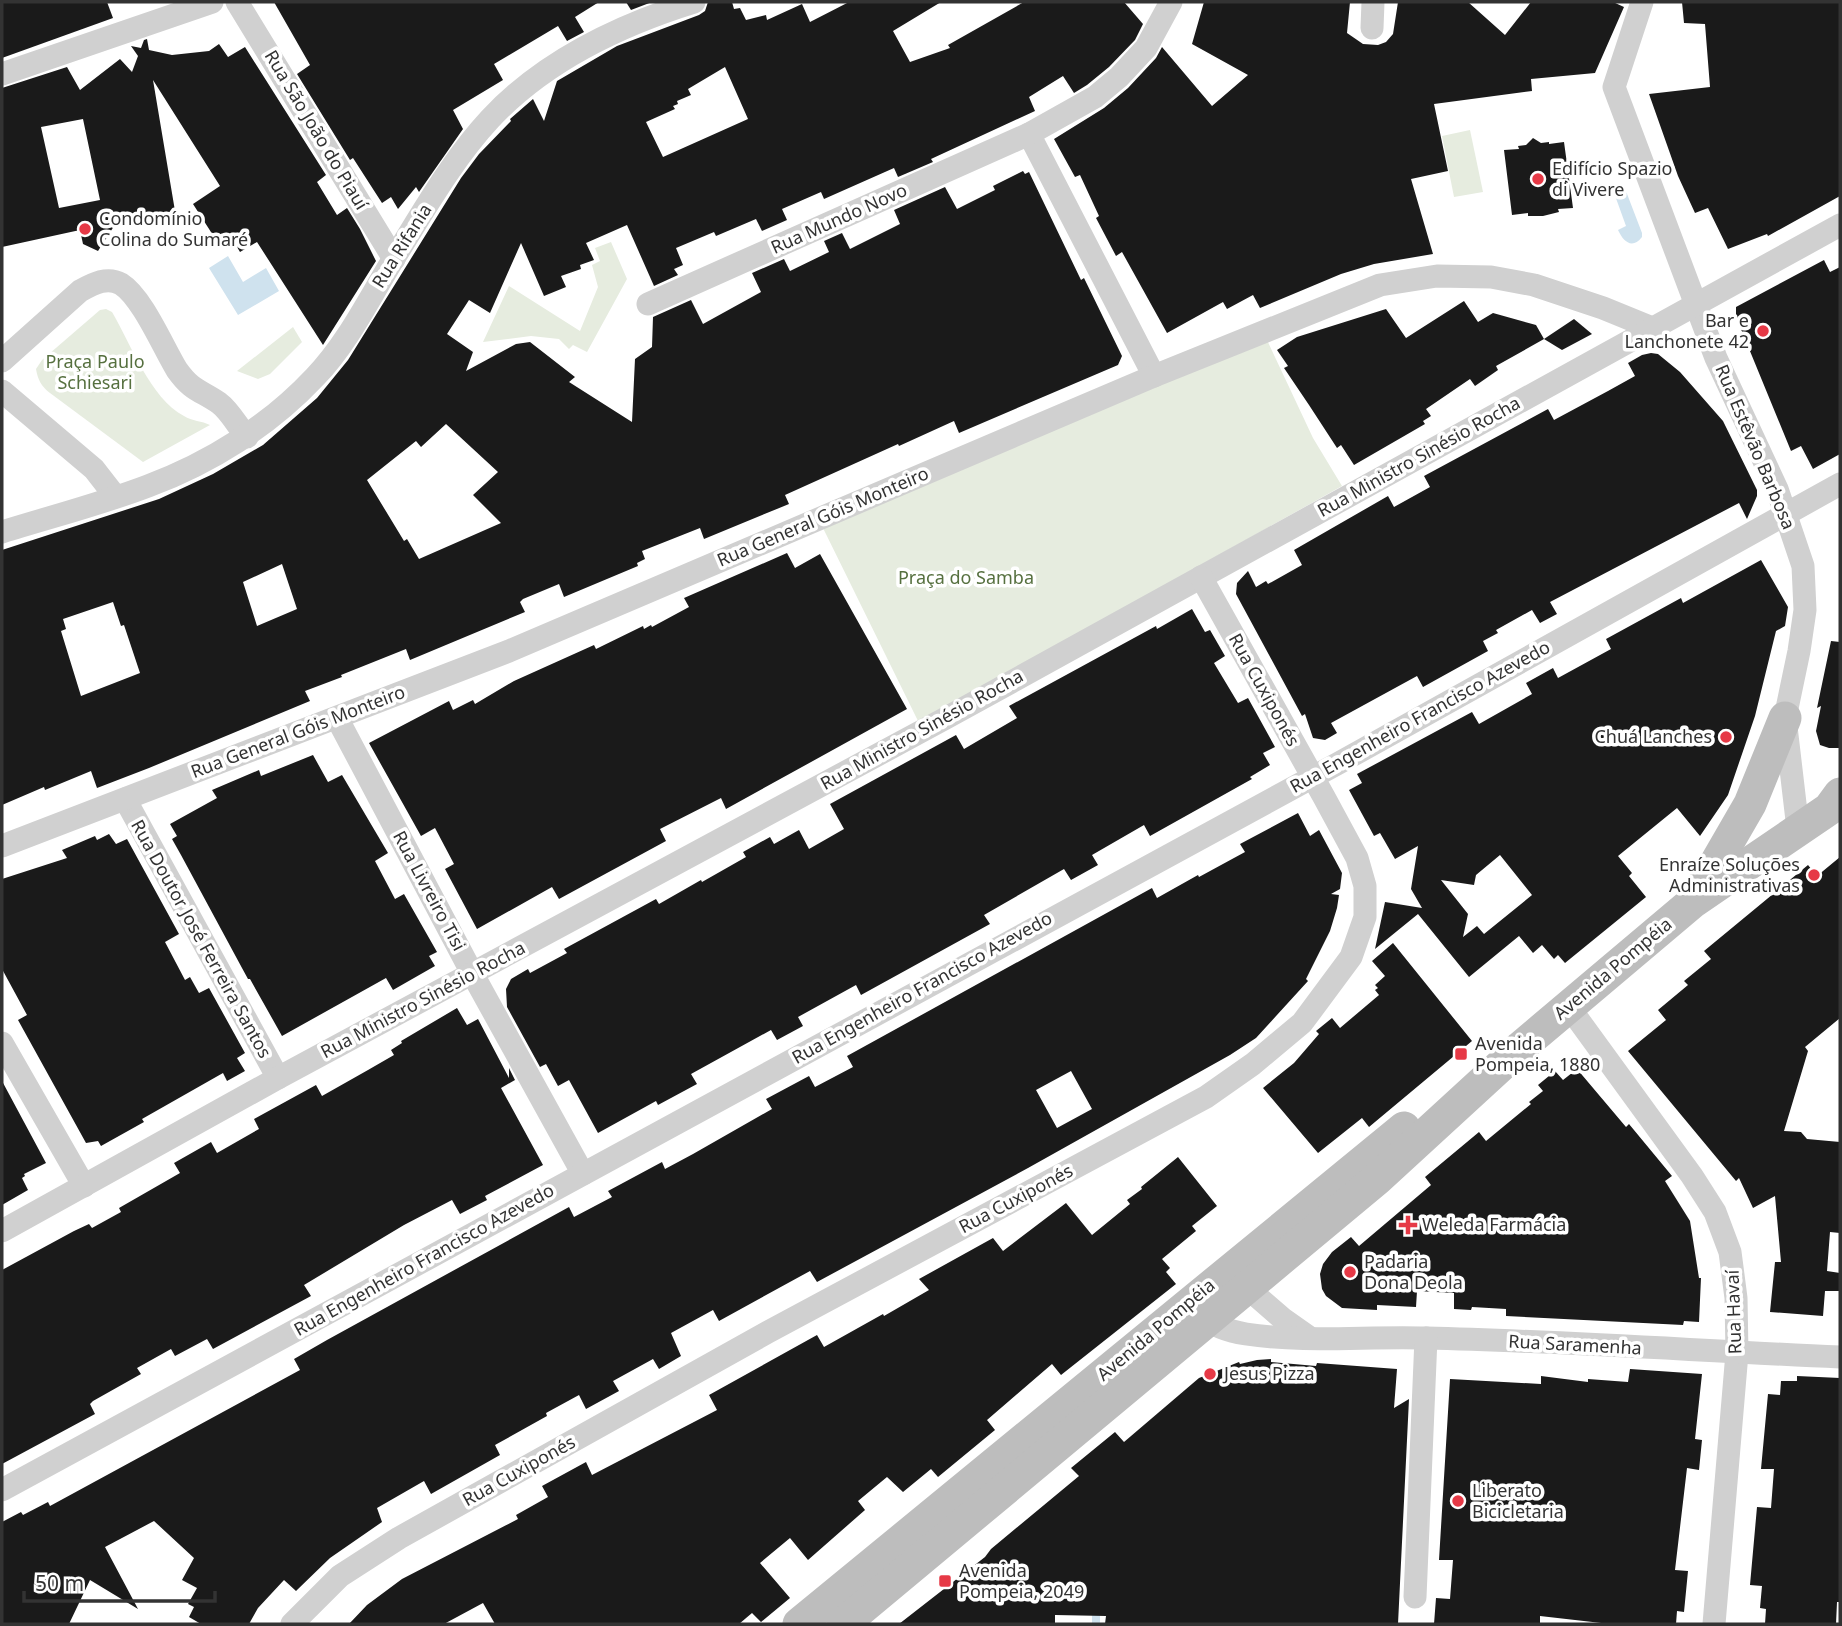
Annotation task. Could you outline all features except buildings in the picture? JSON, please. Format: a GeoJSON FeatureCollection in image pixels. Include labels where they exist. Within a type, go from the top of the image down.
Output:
{"type":"FeatureCollection","features":[{"type":"Feature","properties":{"kind":"main road"},"geometry":{"type":"LineString","coordinates":[[1694,901],[1750,804],[1785,718]]}},
{"type":"Feature","properties":{"kind":"main road","name":"Avenida Pompéia"},"geometry":{"type":"LineString","coordinates":[[799,1624],[1238,1280],[1377,1179],[1521,1047],[1694,901],[1836,804]]}},
{"type":"Feature","properties":{"kind":"main road","name":"Avenida Pompéia"},"geometry":{"type":"LineString","coordinates":[[843,1624],[1198,1312]]}},
{"type":"Feature","properties":{"kind":"street"},"geometry":{"type":"LineString","coordinates":[[2,74],[212,2]]}},
{"type":"Feature","properties":{"kind":"street","name":"Rua São João do Piauí"},"geometry":{"type":"LineString","coordinates":[[237,2],[394,259]]}},
{"type":"Feature","properties":{"kind":"street","name":"Rua Rifania"},"geometry":{"type":"LineString","coordinates":[[2,533],[149,486],[247,437],[317,376],[347,335],[462,154],[489,119],[548,68],[594,42],[661,12],[694,2]]}},
{"type":"Feature","properties":{"kind":"street","name":"Rua Mundo Novo"},"geometry":{"type":"LineString","coordinates":[[649,304],[1029,134],[1095,97],[1119,77],[1146,48],[1171,2]]}},
{"type":"Feature","properties":{"kind":"street"},"geometry":{"type":"LineString","coordinates":[[1372,28],[1373,2]]}},
{"type":"Feature","properties":{"kind":"street","name":"Rua Estêvão Barbosa"},"geometry":{"type":"LineString","coordinates":[[1642,2],[1614,87],[1716,358],[1787,512],[1803,566],[1805,610],[1785,718],[1798,829]]}},
{"type":"Feature","properties":{"kind":"street"},"geometry":{"type":"LineString","coordinates":[[1029,134],[1154,376]]}},
{"type":"Feature","properties":{"kind":"street","name":"Rua Ministro Sinésio Rocha"},"geometry":{"type":"LineString","coordinates":[[2,1231],[278,1078],[946,718],[1840,225]]}},
{"type":"Feature","properties":{"kind":"street","name":"Rua General Góis Monteiro"},"geometry":{"type":"LineString","coordinates":[[2,846],[509,651],[1154,376],[1369,289],[1437,276],[1491,277],[1534,285],[1652,328]]}},
{"type":"Feature","properties":{"kind":"street"},"geometry":{"type":"LineString","coordinates":[[2,361],[80,290],[96,282],[109,280],[120,283],[133,294],[178,371],[200,394],[220,404],[247,437]]}},
{"type":"Feature","properties":{"kind":"street"},"geometry":{"type":"LineString","coordinates":[[2,391],[94,469],[115,496]]}},
{"type":"Feature","properties":{"kind":"street","name":"Rua Engenheiro Francisco Azevedo"},"geometry":{"type":"LineString","coordinates":[[2,1490],[1312,777],[1840,484]]}},
{"type":"Feature","properties":{"kind":"street","name":"Rua Cuxiponés"},"geometry":{"type":"LineString","coordinates":[[292,1624],[340,1576],[399,1538],[756,1338],[1206,1097],[1253,1064],[1302,1023],[1351,957],[1365,917],[1365,886],[1357,858],[1201,578]]}},
{"type":"Feature","properties":{"kind":"street","name":"Rua Livreiro Tisi"},"geometry":{"type":"LineString","coordinates":[[337,718],[472,973],[583,1174]]}},
{"type":"Feature","properties":{"kind":"street","name":"Rua Doutor José Ferreira Santos"},"geometry":{"type":"LineString","coordinates":[[125,799],[278,1078]]}},
{"type":"Feature","properties":{"kind":"street","name":"Rua Havaí"},"geometry":{"type":"LineString","coordinates":[[1569,1007],[1692,1176],[1715,1212],[1730,1252],[1737,1298],[1737,1353],[1714,1624]]}},
{"type":"Feature","properties":{"kind":"street"},"geometry":{"type":"LineString","coordinates":[[2,1043],[84,1186]]}},
{"type":"Feature","properties":{"kind":"street"},"geometry":{"type":"LineString","coordinates":[[1238,1280],[1310,1338]]}},
{"type":"Feature","properties":{"kind":"street","name":"Rua Saramenha"},"geometry":{"type":"LineString","coordinates":[[1198,1312],[1229,1330],[1248,1334],[1310,1338],[1426,1338],[1840,1357]]}},
{"type":"Feature","properties":{"kind":"street"},"geometry":{"type":"LineString","coordinates":[[1415,1597],[1426,1338]]}},
{"type":"Feature","properties":{"kind":"green space"},"geometry":{"type":"Polygon","coordinates":[[[1470,130],[1483,192],[1454,197],[1442,136],[1470,130]]]}},
{"type":"Feature","properties":{"kind":"green space"},"geometry":{"type":"Polygon","coordinates":[[[611,242],[627,279],[587,352],[573,345],[569,349],[559,339],[531,336],[483,342],[509,286],[580,331],[598,287],[592,265],[600,261],[595,248],[611,242]]]}},
{"type":"Feature","properties":{"kind":"green space","name":"Praça Paulo Schiesari"},"geometry":{"type":"Polygon","coordinates":[[[100,310],[112,312],[142,369],[161,397],[184,416],[210,425],[143,462],[47,390],[40,382],[36,369],[42,360],[100,310]]]}},
{"type":"Feature","properties":{"kind":"green space"},"geometry":{"type":"Polygon","coordinates":[[[293,327],[302,342],[270,374],[258,379],[237,371],[293,327]]]}},
{"type":"Feature","properties":{"kind":"green space","name":"Praça do Samba"},"geometry":{"type":"Polygon","coordinates":[[[1267,340],[1313,438],[1342,486],[919,723],[822,526],[1267,340]]]}},
{"type":"Feature","properties":{"kind":"water"},"geometry":{"type":"Polygon","coordinates":[[[1624,186],[1642,233],[1642,237],[1635,243],[1622,238],[1618,230],[1626,226],[1613,190],[1624,186]]]}},
{"type":"Feature","properties":{"kind":"water"},"geometry":{"type":"Polygon","coordinates":[[[228,256],[243,282],[266,268],[279,291],[238,315],[209,268],[228,256]]]}},
{"type":"Feature","properties":{"kind":"waterway"},"geometry":{"type":"LineString","coordinates":[[1096,1606],[1096,1624]]}},
{"type":"Feature","properties":{"kind":"place","name":"Edifício Spazio di Vivere"},"geometry":{"type":"Point","coordinates":[1538,179]}},
{"type":"Feature","properties":{"kind":"place","name":"Condomínio Colina do Sumaré"},"geometry":{"type":"Point","coordinates":[85,229]}},
{"type":"Feature","properties":{"kind":"place","name":"Bar e Lanchonete 42"},"geometry":{"type":"Point","coordinates":[1763,331]}},
{"type":"Feature","properties":{"kind":"place","name":"Chuá Lanches"},"geometry":{"type":"Point","coordinates":[1726,737]}},
{"type":"Feature","properties":{"kind":"place","name":"Enraíze Soluções Administrativas"},"geometry":{"type":"Point","coordinates":[1814,875]}},
{"type":"Feature","properties":{"kind":"place","name":"Avenida Pompeia, 1880"},"geometry":{"type":"Point","coordinates":[1461,1054]}},
{"type":"Feature","properties":{"kind":"place","name":"Weleda Farmácia"},"geometry":{"type":"Point","coordinates":[1408,1225]}},
{"type":"Feature","properties":{"kind":"place","name":"Padaria Dona Deola"},"geometry":{"type":"Point","coordinates":[1350,1272]}},
{"type":"Feature","properties":{"kind":"place","name":"Jesus Pizza"},"geometry":{"type":"Point","coordinates":[1210,1374]}},
{"type":"Feature","properties":{"kind":"place","name":"Liberato Bicicletaria"},"geometry":{"type":"Point","coordinates":[1458,1501]}},
{"type":"Feature","properties":{"kind":"place","name":"Avenida Pompeia, 2049"},"geometry":{"type":"Point","coordinates":[945,1581]}}]}
